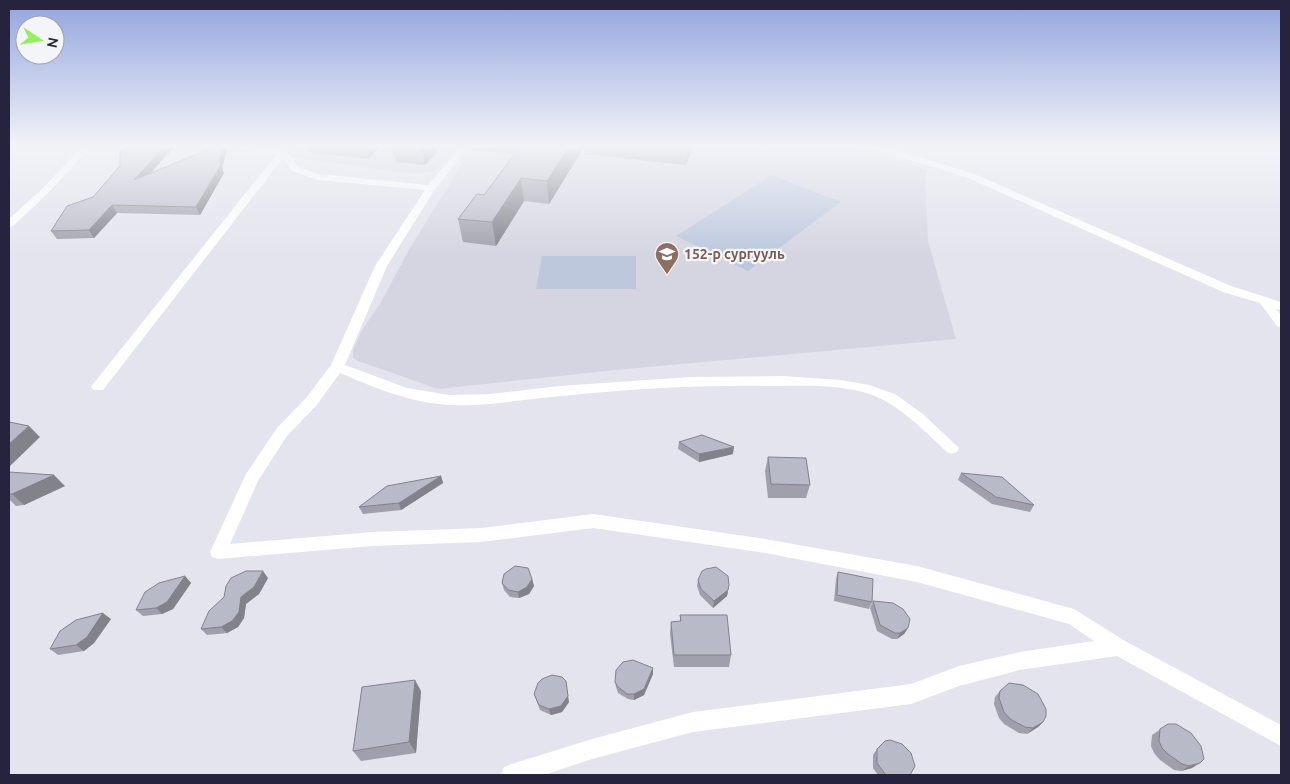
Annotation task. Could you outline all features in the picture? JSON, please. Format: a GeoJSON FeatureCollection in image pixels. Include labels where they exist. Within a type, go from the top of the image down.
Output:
{"type":"FeatureCollection","features":[{"type":"Feature","properties":{"kind":"street"},"geometry":{"type":"LineString","coordinates":[[9,224],[52,184]]}},
{"type":"Feature","properties":{"kind":"street"},"geometry":{"type":"LineString","coordinates":[[98,387],[258,184]]}},
{"type":"Feature","properties":{"kind":"street"},"geometry":{"type":"LineString","coordinates":[[386,184],[431,188]]}},
{"type":"Feature","properties":{"kind":"street"},"geometry":{"type":"LineString","coordinates":[[435,184],[381,266],[337,367],[311,402],[282,432],[251,478],[218,552],[373,539],[482,535],[594,522],[765,546],[917,574],[1074,617],[1118,647],[1281,736]]}},
{"type":"Feature","properties":{"kind":"street"},"geometry":{"type":"LineString","coordinates":[[988,184],[1227,289],[1281,306]]}},
{"type":"Feature","properties":{"kind":"street"},"geometry":{"type":"LineString","coordinates":[[1265,302],[1281,323]]}},
{"type":"Feature","properties":{"kind":"street"},"geometry":{"type":"LineString","coordinates":[[337,367],[406,392],[449,400],[488,399],[575,390],[732,380],[786,381],[864,388],[881,393],[909,410],[952,448]]}},
{"type":"Feature","properties":{"kind":"street"},"geometry":{"type":"LineString","coordinates":[[512,775],[592,749],[693,722],[910,694],[959,676],[1020,661],[1118,647]]}},
{"type":"Feature","properties":{"kind":"shaded area","name":"152-р сургууль"},"geometry":{"type":"Polygon","coordinates":[[[450,184],[925,184],[928,241],[956,339],[615,370],[438,389],[353,358],[353,351],[361,332],[381,302],[410,248],[450,184]]]}},
{"type":"Feature","properties":{"kind":"shaded area"},"geometry":{"type":"Polygon","coordinates":[[[758,184],[794,184],[841,202],[748,271],[676,236],[758,184]]]}},
{"type":"Feature","properties":{"kind":"shaded area"},"geometry":{"type":"Polygon","coordinates":[[[542,256],[636,256],[636,289],[536,289],[542,256]]]}},
{"type":"Feature","properties":{"kind":"building"},"geometry":{"type":"Polygon","coordinates":[[[105,184],[210,184],[196,207],[112,205],[89,230],[51,231],[67,206],[93,197],[105,184]]]}},
{"type":"Feature","properties":{"kind":"building"},"geometry":{"type":"Polygon","coordinates":[[[493,184],[517,184],[492,222],[458,219],[477,194],[484,195],[493,184]]]}},
{"type":"Feature","properties":{"kind":"building"},"geometry":{"type":"Polygon","coordinates":[[[9,422],[29,426],[9,444],[9,422]]]}},
{"type":"Feature","properties":{"kind":"building"},"geometry":{"type":"Polygon","coordinates":[[[702,435],[734,447],[699,454],[679,442],[702,435]]]}},
{"type":"Feature","properties":{"kind":"building"},"geometry":{"type":"Polygon","coordinates":[[[768,457],[806,458],[810,485],[771,484],[768,457]]]}},
{"type":"Feature","properties":{"kind":"building"},"geometry":{"type":"Polygon","coordinates":[[[9,472],[54,475],[9,494],[9,472]]]}},
{"type":"Feature","properties":{"kind":"building"},"geometry":{"type":"Polygon","coordinates":[[[961,473],[1002,477],[1034,505],[996,497],[961,473]]]}},
{"type":"Feature","properties":{"kind":"building"},"geometry":{"type":"Polygon","coordinates":[[[441,476],[399,503],[359,507],[387,486],[441,476]]]}},
{"type":"Feature","properties":{"kind":"building"},"geometry":{"type":"Polygon","coordinates":[[[515,566],[528,568],[532,579],[527,587],[518,592],[508,590],[502,583],[504,574],[515,566]]]}},
{"type":"Feature","properties":{"kind":"building"},"geometry":{"type":"Polygon","coordinates":[[[716,567],[728,576],[729,585],[728,590],[714,601],[701,589],[698,580],[702,571],[716,567]]]}},
{"type":"Feature","properties":{"kind":"building"},"geometry":{"type":"Polygon","coordinates":[[[246,571],[263,571],[254,587],[241,597],[239,612],[232,621],[221,627],[201,629],[209,611],[224,597],[226,586],[231,578],[246,571]]]}},
{"type":"Feature","properties":{"kind":"building"},"geometry":{"type":"Polygon","coordinates":[[[838,572],[873,579],[872,602],[837,595],[838,572]]]}},
{"type":"Feature","properties":{"kind":"building"},"geometry":{"type":"Polygon","coordinates":[[[185,576],[167,602],[156,608],[136,610],[145,592],[159,583],[185,576]]]}},
{"type":"Feature","properties":{"kind":"building"},"geometry":{"type":"Polygon","coordinates":[[[873,601],[893,603],[903,609],[910,619],[908,628],[900,633],[895,633],[880,625],[873,601]]]}},
{"type":"Feature","properties":{"kind":"building"},"geometry":{"type":"Polygon","coordinates":[[[103,613],[87,637],[76,645],[50,649],[60,631],[76,620],[103,613]]]}},
{"type":"Feature","properties":{"kind":"building"},"geometry":{"type":"Polygon","coordinates":[[[680,615],[727,615],[731,655],[674,655],[671,622],[681,621],[680,615]]]}},
{"type":"Feature","properties":{"kind":"building"},"geometry":{"type":"Polygon","coordinates":[[[633,660],[653,668],[644,689],[634,694],[627,694],[615,682],[616,670],[623,662],[633,660]]]}},
{"type":"Feature","properties":{"kind":"building"},"geometry":{"type":"Polygon","coordinates":[[[552,675],[562,677],[566,681],[568,696],[561,706],[549,709],[539,705],[534,694],[538,683],[552,675]]]}},
{"type":"Feature","properties":{"kind":"building"},"geometry":{"type":"Polygon","coordinates":[[[415,680],[409,742],[353,751],[362,687],[415,680]]]}},
{"type":"Feature","properties":{"kind":"building"},"geometry":{"type":"Polygon","coordinates":[[[1009,683],[1023,685],[1038,694],[1046,709],[1046,716],[1043,722],[1033,728],[1025,727],[1010,719],[1004,712],[999,698],[1000,691],[1009,683]]]}},
{"type":"Feature","properties":{"kind":"building"},"geometry":{"type":"Polygon","coordinates":[[[1168,724],[1176,724],[1191,733],[1201,746],[1204,759],[1200,763],[1189,766],[1182,764],[1162,748],[1159,741],[1160,729],[1168,724]]]}},
{"type":"Feature","properties":{"kind":"building"},"geometry":{"type":"Polygon","coordinates":[[[890,740],[902,744],[911,753],[915,766],[910,775],[886,775],[877,763],[877,749],[885,741],[890,740]]]}},
{"type":"Feature","properties":{"kind":"place","name":"152-р сургууль"},"geometry":{"type":"Point","coordinates":[667,275]}}]}
